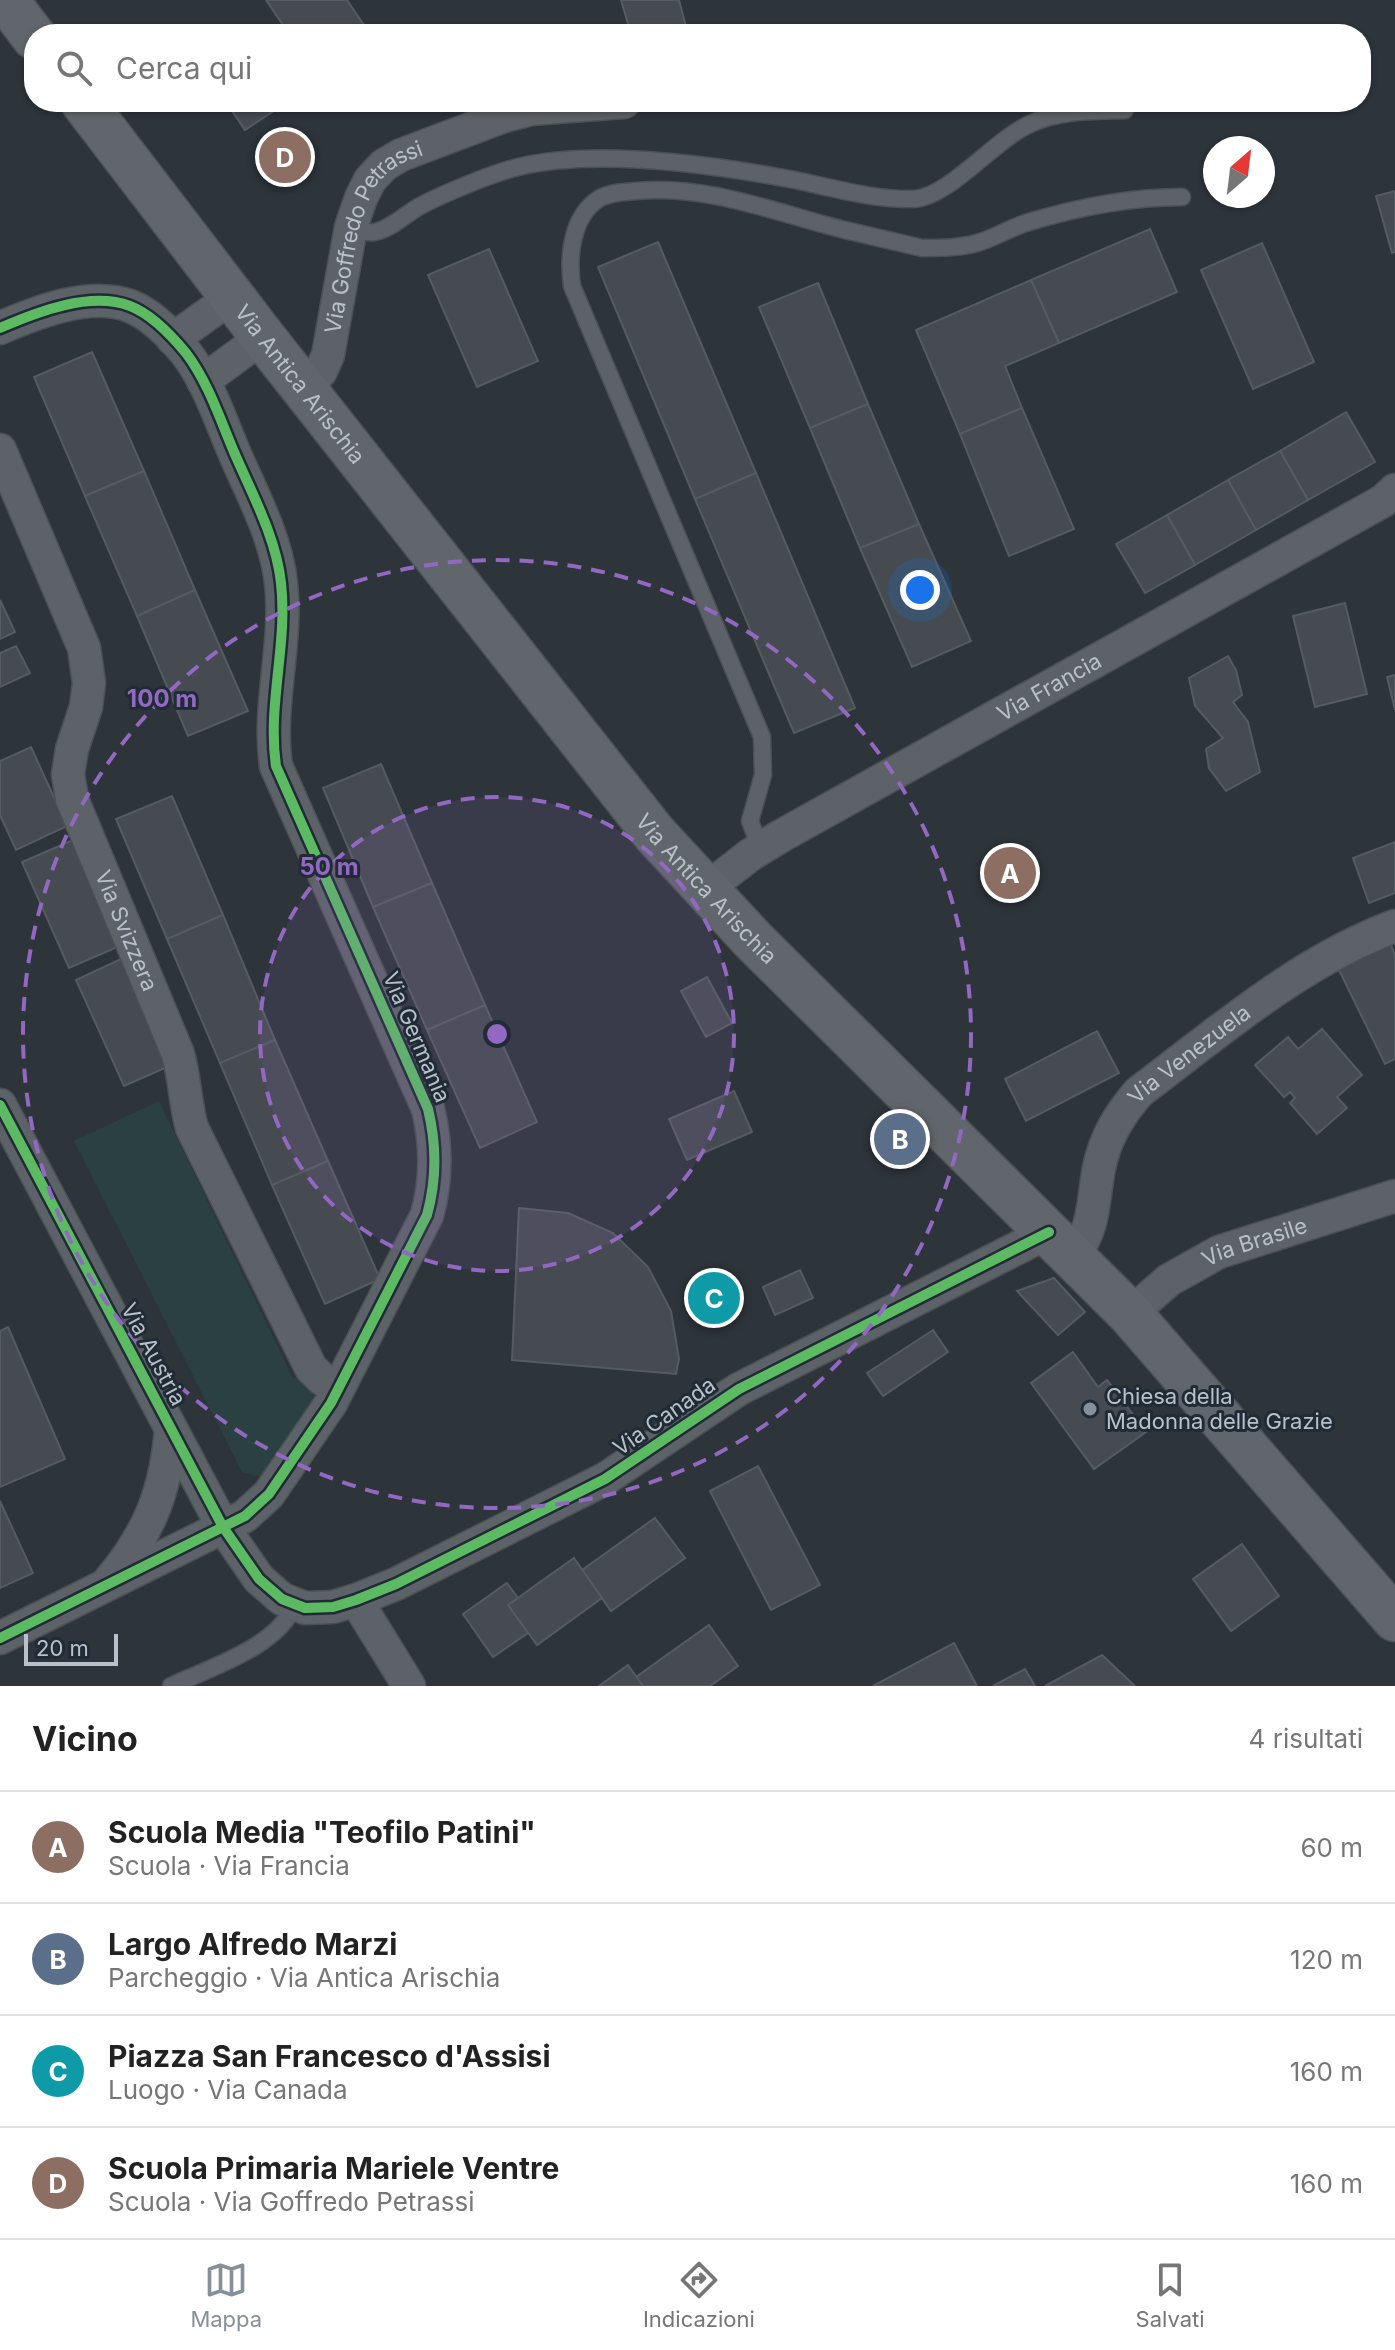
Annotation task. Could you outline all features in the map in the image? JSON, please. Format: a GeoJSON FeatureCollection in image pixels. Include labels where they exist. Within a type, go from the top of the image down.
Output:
{"type":"FeatureCollection","features":[{"type":"Feature","properties":{"kind":"main road"},"geometry":{"type":"LineString","coordinates":[[6,0],[24,24]]}},
{"type":"Feature","properties":{"kind":"main road","name":"Via Antica Arischia"},"geometry":{"type":"LineString","coordinates":[[91,112],[263,337],[654,833],[705,890],[1130,1314],[1395,1619]]}},
{"type":"Feature","properties":{"kind":"street","name":"Via Goffredo Petrassi"},"geometry":{"type":"LineString","coordinates":[[305,389],[321,371],[328,355],[351,227],[370,180],[384,165],[401,155],[519,112]]}},
{"type":"Feature","properties":{"kind":"street"},"geometry":{"type":"LineString","coordinates":[[173,339],[232,297]]}},
{"type":"Feature","properties":{"kind":"street","name":"Via Germania"},"geometry":{"type":"LineString","coordinates":[[0,328],[74,304],[111,303],[132,307],[173,339],[203,381],[266,526],[279,565],[283,612],[272,719],[276,766],[428,1109],[435,1137],[433,1191],[427,1215],[338,1389],[269,1494],[245,1516],[0,1638]]}},
{"type":"Feature","properties":{"kind":"street"},"geometry":{"type":"LineString","coordinates":[[203,381],[263,337]]}},
{"type":"Feature","properties":{"kind":"street","name":"Via Svizzera"},"geometry":{"type":"LineString","coordinates":[[0,450],[89,665],[86,707],[72,749],[68,774],[72,799],[178,1054],[192,1128],[311,1368],[338,1389]]}},
{"type":"Feature","properties":{"kind":"street","name":"Via Francia"},"geometry":{"type":"LineString","coordinates":[[705,890],[760,848],[1383,501],[1395,490]]}},
{"type":"Feature","properties":{"kind":"street","name":"Via Venezuela"},"geometry":{"type":"LineString","coordinates":[[1061,1244],[1086,1238],[1099,1167],[1108,1137],[1120,1114],[1139,1092],[1278,988],[1331,954],[1395,926]]}},
{"type":"Feature","properties":{"kind":"street","name":"Via Austria"},"geometry":{"type":"LineString","coordinates":[[0,1105],[223,1527],[259,1579],[294,1605]]}},
{"type":"Feature","properties":{"kind":"street","name":"Via Brasile"},"geometry":{"type":"LineString","coordinates":[[1130,1314],[1169,1280],[1219,1252],[1395,1196]]}},
{"type":"Feature","properties":{"kind":"street","name":"Via Canada"},"geometry":{"type":"LineString","coordinates":[[294,1605],[305,1608],[333,1607],[396,1584],[605,1479],[739,1389],[1061,1244]]}},
{"type":"Feature","properties":{"kind":"street","name":"Via Germania"},"geometry":{"type":"LineString","coordinates":[[105,1585],[125,1563],[158,1500],[168,1467],[171,1429]]}},
{"type":"Feature","properties":{"kind":"street"},"geometry":{"type":"LineString","coordinates":[[356,1600],[409,1686]]}},
{"type":"Feature","properties":{"kind":"lane"},"geometry":{"type":"LineString","coordinates":[[351,227],[373,232],[422,205],[517,167],[583,159],[680,164],[739,171],[883,197],[917,199],[938,192],[1000,141],[1031,123],[1070,113],[1088,112]]}},
{"type":"Feature","properties":{"kind":"lane"},"geometry":{"type":"LineString","coordinates":[[760,848],[750,821],[763,775],[762,737],[572,286],[569,261],[575,234],[585,214],[599,199],[613,193],[649,190],[699,193],[922,248],[949,249],[1079,208],[1148,197],[1182,197]]}},
{"type":"Feature","properties":{"kind":"lane"},"geometry":{"type":"LineString","coordinates":[[171,1686],[262,1643],[287,1620],[294,1605]]}},
{"type":"Feature","properties":{"kind":"green space"},"geometry":{"type":"Polygon","coordinates":[[[159,1101],[293,1378],[303,1375],[318,1406],[279,1482],[242,1472],[74,1141],[159,1101]]]}},
{"type":"Feature","properties":{"kind":"building"},"geometry":{"type":"Polygon","coordinates":[[[266,0],[347,0],[363,24],[282,24],[266,0]]]}},
{"type":"Feature","properties":{"kind":"building"},"geometry":{"type":"Polygon","coordinates":[[[621,0],[679,0],[685,24],[628,24],[621,0]]]}},
{"type":"Feature","properties":{"kind":"building"},"geometry":{"type":"Polygon","coordinates":[[[233,112],[272,112],[245,130],[233,112]]]}},
{"type":"Feature","properties":{"kind":"building"},"geometry":{"type":"Polygon","coordinates":[[[1395,191],[1395,252],[1392,253],[1376,196],[1395,191]]]}},
{"type":"Feature","properties":{"kind":"building"},"geometry":{"type":"Polygon","coordinates":[[[1150,229],[1177,292],[1059,343],[1031,280],[1150,229]]]}},
{"type":"Feature","properties":{"kind":"building"},"geometry":{"type":"Polygon","coordinates":[[[658,242],[756,473],[695,499],[598,267],[658,242]]]}},
{"type":"Feature","properties":{"kind":"building"},"geometry":{"type":"Polygon","coordinates":[[[1262,243],[1314,362],[1253,389],[1201,270],[1262,243]]]}},
{"type":"Feature","properties":{"kind":"building"},"geometry":{"type":"Polygon","coordinates":[[[489,249],[538,361],[477,387],[428,275],[489,249]]]}},
{"type":"Feature","properties":{"kind":"building"},"geometry":{"type":"Polygon","coordinates":[[[1031,280],[1059,343],[1005,366],[1022,408],[960,434],[916,330],[1031,280]]]}},
{"type":"Feature","properties":{"kind":"building"},"geometry":{"type":"Polygon","coordinates":[[[818,283],[868,404],[810,428],[759,307],[818,283]]]}},
{"type":"Feature","properties":{"kind":"building"},"geometry":{"type":"Polygon","coordinates":[[[92,352],[144,471],[85,496],[34,377],[92,352]]]}},
{"type":"Feature","properties":{"kind":"building"},"geometry":{"type":"Polygon","coordinates":[[[868,404],[919,524],[860,548],[810,428],[868,404]]]}},
{"type":"Feature","properties":{"kind":"building"},"geometry":{"type":"Polygon","coordinates":[[[1022,408],[1074,529],[1009,556],[960,434],[1022,408]]]}},
{"type":"Feature","properties":{"kind":"building"},"geometry":{"type":"Polygon","coordinates":[[[1346,412],[1375,462],[1308,500],[1280,451],[1346,412]]]}},
{"type":"Feature","properties":{"kind":"building"},"geometry":{"type":"Polygon","coordinates":[[[1280,451],[1308,500],[1256,530],[1228,480],[1280,451]]]}},
{"type":"Feature","properties":{"kind":"building"},"geometry":{"type":"Polygon","coordinates":[[[144,471],[195,590],[137,616],[85,496],[144,471]]]}},
{"type":"Feature","properties":{"kind":"building"},"geometry":{"type":"Polygon","coordinates":[[[756,473],[855,708],[794,733],[695,499],[756,473]]]}},
{"type":"Feature","properties":{"kind":"building"},"geometry":{"type":"Polygon","coordinates":[[[1228,480],[1256,530],[1195,565],[1167,515],[1228,480]]]}},
{"type":"Feature","properties":{"kind":"building"},"geometry":{"type":"Polygon","coordinates":[[[1167,515],[1195,565],[1145,593],[1116,544],[1167,515]]]}},
{"type":"Feature","properties":{"kind":"building"},"geometry":{"type":"Polygon","coordinates":[[[919,524],[971,641],[912,667],[860,548],[919,524]]]}},
{"type":"Feature","properties":{"kind":"building"},"geometry":{"type":"Polygon","coordinates":[[[195,590],[248,711],[188,736],[137,616],[195,590]]]}},
{"type":"Feature","properties":{"kind":"building"},"geometry":{"type":"Polygon","coordinates":[[[0,600],[15,632],[0,639],[0,600]]]}},
{"type":"Feature","properties":{"kind":"building"},"geometry":{"type":"Polygon","coordinates":[[[1345,603],[1367,694],[1315,707],[1293,616],[1345,603]]]}},
{"type":"Feature","properties":{"kind":"building"},"geometry":{"type":"Polygon","coordinates":[[[16,646],[30,673],[0,687],[0,653],[16,646]]]}},
{"type":"Feature","properties":{"kind":"building"},"geometry":{"type":"Polygon","coordinates":[[[1228,656],[1236,670],[1242,695],[1233,702],[1248,722],[1260,772],[1226,791],[1209,768],[1206,749],[1223,738],[1195,706],[1189,678],[1228,656]]]}},
{"type":"Feature","properties":{"kind":"building"},"geometry":{"type":"Polygon","coordinates":[[[1395,675],[1395,710],[1387,677],[1395,675]]]}},
{"type":"Feature","properties":{"kind":"building"},"geometry":{"type":"Polygon","coordinates":[[[31,747],[67,826],[16,850],[0,815],[0,761],[31,747]]]}},
{"type":"Feature","properties":{"kind":"building"},"geometry":{"type":"Polygon","coordinates":[[[381,764],[432,883],[373,907],[323,788],[381,764]]]}},
{"type":"Feature","properties":{"kind":"building"},"geometry":{"type":"Polygon","coordinates":[[[172,796],[223,915],[167,939],[116,819],[172,796]]]}},
{"type":"Feature","properties":{"kind":"building"},"geometry":{"type":"Polygon","coordinates":[[[75,839],[122,945],[69,968],[22,862],[75,839]]]}},
{"type":"Feature","properties":{"kind":"building"},"geometry":{"type":"Polygon","coordinates":[[[1395,842],[1395,893],[1369,903],[1353,858],[1395,842]]]}},
{"type":"Feature","properties":{"kind":"building"},"geometry":{"type":"Polygon","coordinates":[[[432,883],[485,1005],[427,1030],[373,907],[432,883]]]}},
{"type":"Feature","properties":{"kind":"building"},"geometry":{"type":"Polygon","coordinates":[[[223,915],[275,1040],[220,1063],[167,939],[223,915]]]}},
{"type":"Feature","properties":{"kind":"building"},"geometry":{"type":"Polygon","coordinates":[[[1390,943],[1395,955],[1395,1059],[1385,1064],[1338,968],[1390,943]]]}},
{"type":"Feature","properties":{"kind":"building"},"geometry":{"type":"Polygon","coordinates":[[[123,958],[172,1065],[124,1086],[76,980],[123,958]]]}},
{"type":"Feature","properties":{"kind":"building"},"geometry":{"type":"Polygon","coordinates":[[[707,977],[732,1023],[706,1037],[681,991],[707,977]]]}},
{"type":"Feature","properties":{"kind":"building"},"geometry":{"type":"Polygon","coordinates":[[[485,1005],[537,1122],[480,1148],[427,1030],[485,1005]]]}},
{"type":"Feature","properties":{"kind":"building"},"geometry":{"type":"Polygon","coordinates":[[[1322,1029],[1362,1075],[1337,1097],[1347,1108],[1317,1134],[1290,1103],[1295,1098],[1290,1092],[1284,1097],[1255,1065],[1288,1037],[1298,1049],[1322,1029]]]}},
{"type":"Feature","properties":{"kind":"building"},"geometry":{"type":"Polygon","coordinates":[[[1097,1031],[1119,1073],[1026,1121],[1005,1079],[1097,1031]]]}},
{"type":"Feature","properties":{"kind":"building"},"geometry":{"type":"Polygon","coordinates":[[[275,1040],[328,1161],[272,1185],[220,1063],[275,1040]]]}},
{"type":"Feature","properties":{"kind":"building"},"geometry":{"type":"Polygon","coordinates":[[[734,1091],[752,1132],[687,1160],[669,1119],[734,1091]]]}},
{"type":"Feature","properties":{"kind":"building"},"geometry":{"type":"Polygon","coordinates":[[[328,1161],[380,1279],[325,1304],[272,1185],[328,1161]]]}},
{"type":"Feature","properties":{"kind":"building"},"geometry":{"type":"Polygon","coordinates":[[[519,1208],[568,1213],[613,1233],[648,1267],[671,1311],[679,1359],[676,1374],[512,1360],[519,1208]]]}},
{"type":"Feature","properties":{"kind":"building"},"geometry":{"type":"Polygon","coordinates":[[[800,1270],[813,1298],[775,1315],[763,1287],[800,1270]]]}},
{"type":"Feature","properties":{"kind":"building"},"geometry":{"type":"Polygon","coordinates":[[[1054,1278],[1085,1312],[1058,1335],[1017,1291],[1054,1278]]]}},
{"type":"Feature","properties":{"kind":"building"},"geometry":{"type":"Polygon","coordinates":[[[8,1327],[65,1459],[0,1487],[0,1331],[8,1327]]]}},
{"type":"Feature","properties":{"kind":"building"},"geometry":{"type":"Polygon","coordinates":[[[933,1330],[948,1352],[883,1396],[867,1373],[933,1330]]]}},
{"type":"Feature","properties":{"kind":"building","name":"Chiesa della Madonna delle Grazie"},"geometry":{"type":"Polygon","coordinates":[[[1073,1352],[1098,1387],[1107,1380],[1146,1432],[1094,1469],[1031,1383],[1073,1352]]]}},
{"type":"Feature","properties":{"kind":"building"},"geometry":{"type":"Polygon","coordinates":[[[758,1466],[820,1585],[771,1610],[710,1491],[758,1466]]]}},
{"type":"Feature","properties":{"kind":"building"},"geometry":{"type":"Polygon","coordinates":[[[0,1501],[33,1573],[0,1588],[0,1501]]]}},
{"type":"Feature","properties":{"kind":"building"},"geometry":{"type":"Polygon","coordinates":[[[655,1518],[685,1558],[611,1611],[582,1570],[655,1518]]]}},
{"type":"Feature","properties":{"kind":"building"},"geometry":{"type":"Polygon","coordinates":[[[1242,1544],[1279,1596],[1231,1631],[1193,1579],[1242,1544]]]}},
{"type":"Feature","properties":{"kind":"building"},"geometry":{"type":"Polygon","coordinates":[[[574,1558],[602,1598],[537,1645],[508,1605],[574,1558]]]}},
{"type":"Feature","properties":{"kind":"building"},"geometry":{"type":"Polygon","coordinates":[[[507,1583],[518,1598],[508,1605],[528,1633],[493,1657],[463,1614],[507,1583]]]}},
{"type":"Feature","properties":{"kind":"building"},"geometry":{"type":"Polygon","coordinates":[[[709,1625],[738,1666],[710,1686],[643,1686],[636,1677],[709,1625]]]}},
{"type":"Feature","properties":{"kind":"building"},"geometry":{"type":"Polygon","coordinates":[[[954,1643],[977,1686],[873,1686],[954,1643]]]}},
{"type":"Feature","properties":{"kind":"building"},"geometry":{"type":"Polygon","coordinates":[[[1102,1655],[1135,1686],[1045,1686],[1102,1655]]]}},
{"type":"Feature","properties":{"kind":"building"},"geometry":{"type":"Polygon","coordinates":[[[628,1665],[643,1686],[599,1686],[628,1665]]]}},
{"type":"Feature","properties":{"kind":"building"},"geometry":{"type":"Polygon","coordinates":[[[1025,1669],[1035,1686],[993,1686],[1025,1669]]]}},
{"type":"Feature","properties":{"kind":"cycle path"},"geometry":{"type":"LineString","coordinates":[[0,328],[64,305],[114,302],[146,314],[161,326],[186,353],[201,376],[262,516],[278,566],[282,629],[274,720],[276,766],[428,1109],[435,1162],[427,1215],[331,1403],[269,1494],[245,1516],[0,1638]]}},
{"type":"Feature","properties":{"kind":"cycle path"},"geometry":{"type":"LineString","coordinates":[[0,1105],[223,1527],[259,1579],[282,1599],[305,1608],[333,1607],[396,1584],[605,1479],[739,1389],[1049,1232]]}},
{"type":"Feature","properties":{"kind":"place","name":"Scuola Primaria Mariele Ventre"},"geometry":{"type":"Point","coordinates":[285,157]}},
{"type":"Feature","properties":{"kind":"place","name":"Scuola Media \"Teofilo Patini\""},"geometry":{"type":"Point","coordinates":[1010,873]}},
{"type":"Feature","properties":{"kind":"place","name":"Largo Alfredo Marzi"},"geometry":{"type":"Point","coordinates":[900,1139]}},
{"type":"Feature","properties":{"kind":"place","name":"Piazza San Francesco d'Assisi"},"geometry":{"type":"Point","coordinates":[714,1298]}},
{"type":"Feature","properties":{"kind":"place","name":"Chiesa della Madonna delle Grazie"},"geometry":{"type":"Point","coordinates":[1090,1409]}}]}
